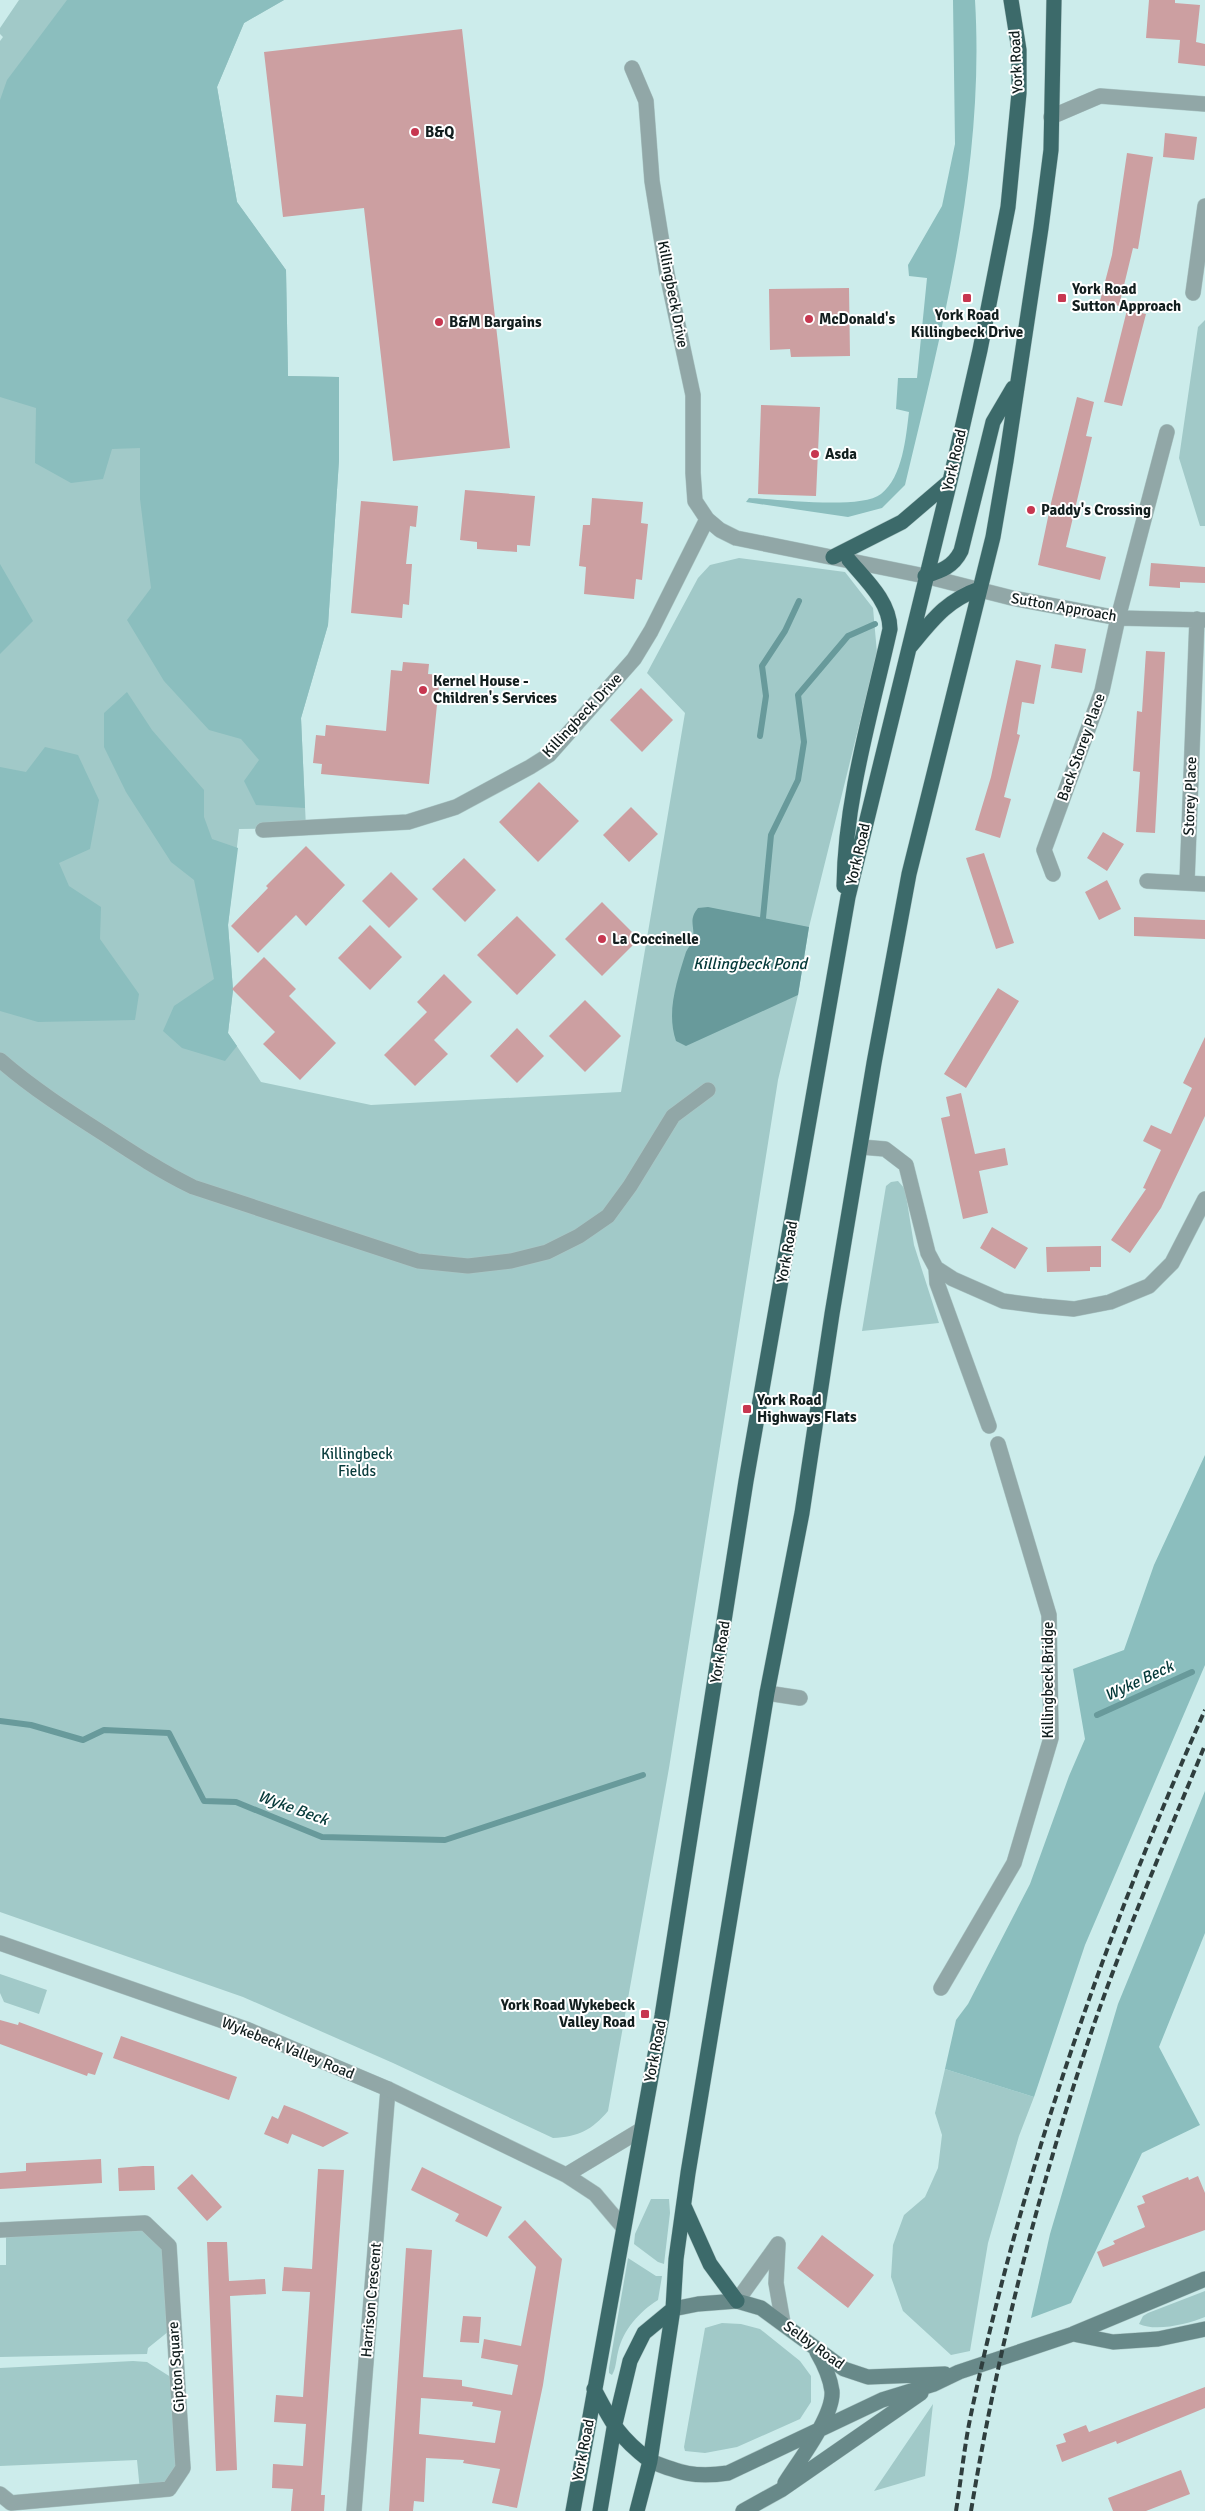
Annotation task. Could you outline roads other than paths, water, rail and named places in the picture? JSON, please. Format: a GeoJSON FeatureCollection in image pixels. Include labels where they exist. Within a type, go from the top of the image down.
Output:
{"type":"FeatureCollection","features":[{"type":"Feature","properties":{"kind":"highway","name":"York Road"},"geometry":{"type":"LineString","coordinates":[[573,2511],[639,2131],[669,1971],[746,1481],[844,923],[906,652],[950,481],[980,350],[1008,207],[1019,93],[1018,50],[1011,0]]}},
{"type":"Feature","properties":{"kind":"highway"},"geometry":{"type":"LineString","coordinates":[[637,2511],[650,2461],[673,2309],[675,2265],[683,2205],[767,1693],[802,1513],[832,1314],[909,874],[993,537],[1041,228],[1050,150],[1054,0]]}},
{"type":"Feature","properties":{"kind":"highway"},"geometry":{"type":"LineString","coordinates":[[925,576],[942,571],[956,562],[961,551],[993,422],[1016,382]]}},
{"type":"Feature","properties":{"kind":"highway"},"geometry":{"type":"LineString","coordinates":[[833,557],[902,522],[950,481]]}},
{"type":"Feature","properties":{"kind":"highway"},"geometry":{"type":"LineString","coordinates":[[844,923],[844,845],[856,773],[890,629],[890,618],[881,600],[849,560]]}},
{"type":"Feature","properties":{"kind":"highway"},"geometry":{"type":"LineString","coordinates":[[906,652],[944,608],[960,596],[979,589]]}},
{"type":"Feature","properties":{"kind":"highway"},"geometry":{"type":"LineString","coordinates":[[683,2205],[710,2264],[737,2301]]}},
{"type":"Feature","properties":{"kind":"highway"},"geometry":{"type":"LineString","coordinates":[[600,2511],[614,2428],[630,2361],[644,2333],[673,2309]]}},
{"type":"Feature","properties":{"kind":"highway"},"geometry":{"type":"LineString","coordinates":[[594,2389],[614,2428],[626,2442],[650,2461]]}},
{"type":"Feature","properties":{"kind":"main road","name":"Selby Road"},"geometry":{"type":"LineString","coordinates":[[650,2461],[687,2475],[707,2476],[728,2472],[882,2400],[934,2384],[959,2372],[1073,2334],[1205,2279]]}},
{"type":"Feature","properties":{"kind":"main road","name":"Selby Road"},"geometry":{"type":"LineString","coordinates":[[673,2309],[737,2301],[761,2308],[784,2323],[844,2369],[868,2377],[910,2377],[959,2372]]}},
{"type":"Feature","properties":{"kind":"main road","name":"Selby Road"},"geometry":{"type":"LineString","coordinates":[[1073,2334],[1113,2342],[1158,2339],[1205,2330]]}},
{"type":"Feature","properties":{"kind":"main road"},"geometry":{"type":"LineString","coordinates":[[781,2490],[828,2412],[832,2393],[827,2371],[815,2348]]}},
{"type":"Feature","properties":{"kind":"main road","name":"Selby Road"},"geometry":{"type":"LineString","coordinates":[[743,2511],[781,2490],[934,2384]]}},
{"type":"Feature","properties":{"kind":"street","name":"Killingbeck Drive"},"geometry":{"type":"LineString","coordinates":[[632,68],[646,101],[652,181],[669,282],[693,395],[693,473],[696,501],[707,519],[720,530],[736,538],[925,576]]}},
{"type":"Feature","properties":{"kind":"street"},"geometry":{"type":"LineString","coordinates":[[1051,117],[1096,96],[1113,95],[1205,104]]}},
{"type":"Feature","properties":{"kind":"street"},"geometry":{"type":"LineString","coordinates":[[1193,293],[1205,206]]}},
{"type":"Feature","properties":{"kind":"street","name":"Back Storey Place"},"geometry":{"type":"LineString","coordinates":[[1053,874],[1044,850],[1102,691],[1118,618],[1167,432]]}},
{"type":"Feature","properties":{"kind":"street","name":"Killingbeck Drive"},"geometry":{"type":"LineString","coordinates":[[263,830],[408,822],[456,807],[530,767],[549,754],[634,659],[651,631],[707,519]]}},
{"type":"Feature","properties":{"kind":"street","name":"Sutton Approach"},"geometry":{"type":"LineString","coordinates":[[925,576],[1012,598],[1118,618],[1201,620]]}},
{"type":"Feature","properties":{"kind":"street","name":"Storey Place"},"geometry":{"type":"LineString","coordinates":[[1187,882],[1201,620]]}},
{"type":"Feature","properties":{"kind":"street"},"geometry":{"type":"LineString","coordinates":[[1147,880],[1205,884]]}},
{"type":"Feature","properties":{"kind":"street"},"geometry":{"type":"LineString","coordinates":[[0,1060],[24,1081],[94,1128],[168,1175],[193,1187],[418,1260],[468,1266],[511,1261],[547,1252],[579,1236],[608,1216],[630,1186],[673,1116],[708,1090]]}},
{"type":"Feature","properties":{"kind":"street"},"geometry":{"type":"LineString","coordinates":[[861,1147],[885,1149],[906,1165],[928,1253],[936,1268],[937,1283],[989,1426]]}},
{"type":"Feature","properties":{"kind":"street"},"geometry":{"type":"LineString","coordinates":[[936,1268],[953,1279],[1003,1300],[1074,1309],[1110,1302],[1149,1286],[1172,1264],[1205,1198]]}},
{"type":"Feature","properties":{"kind":"street","name":"Killingbeck Bridge"},"geometry":{"type":"LineString","coordinates":[[941,1988],[1014,1863],[1051,1738],[1049,1615],[998,1444]]}},
{"type":"Feature","properties":{"kind":"street"},"geometry":{"type":"LineString","coordinates":[[767,1693],[800,1698]]}},
{"type":"Feature","properties":{"kind":"street","name":"Wykebeck Valley Road"},"geometry":{"type":"LineString","coordinates":[[0,1943],[246,2029],[388,2089],[566,2175],[595,2194],[623,2227]]}},
{"type":"Feature","properties":{"kind":"street","name":"Harrison Crescent"},"geometry":{"type":"LineString","coordinates":[[354,2511],[388,2089]]}},
{"type":"Feature","properties":{"kind":"street"},"geometry":{"type":"LineString","coordinates":[[566,2175],[639,2131]]}},
{"type":"Feature","properties":{"kind":"street","name":"Gipton Square"},"geometry":{"type":"LineString","coordinates":[[0,2230],[145,2224],[168,2246],[183,2468],[169,2489],[12,2503],[0,2494]]}},
{"type":"Feature","properties":{"kind":"street"},"geometry":{"type":"LineString","coordinates":[[737,2301],[778,2244],[776,2283],[784,2323]]}},
{"type":"Feature","properties":{"kind":"water","name":"Killingbeck Pond"},"geometry":{"type":"Polygon","coordinates":[[[708,907],[809,927],[798,995],[686,1046],[676,1041],[673,1030],[672,1008],[679,974],[693,938],[693,916],[698,908],[708,907]]]}},
{"type":"Feature","properties":{"kind":"waterway"},"geometry":{"type":"LineString","coordinates":[[760,736],[766,696],[762,666],[785,631],[799,601]]}},
{"type":"Feature","properties":{"kind":"waterway"},"geometry":{"type":"LineString","coordinates":[[763,918],[771,835],[798,780],[804,742],[798,695],[848,636],[875,624]]}},
{"type":"Feature","properties":{"kind":"waterway","name":"Wyke Beck"},"geometry":{"type":"LineString","coordinates":[[1097,1715],[1192,1672]]}},
{"type":"Feature","properties":{"kind":"waterway","name":"Wyke Beck"},"geometry":{"type":"LineString","coordinates":[[0,1721],[31,1725],[83,1740],[104,1730],[169,1733],[204,1801],[236,1802],[322,1837],[445,1840],[643,1775]]}},
{"type":"Feature","properties":{"kind":"railway"},"geometry":{"type":"LineString","coordinates":[[956,2511],[970,2419],[1014,2237],[1040,2147],[1069,2058],[1133,1882],[1205,1710]]}},
{"type":"Feature","properties":{"kind":"railway"},"geometry":{"type":"LineString","coordinates":[[971,2511],[1007,2329],[1038,2208],[1073,2089],[1118,1958],[1205,1745]]}},
{"type":"Feature","properties":{"kind":"place","name":"B&Q"},"geometry":{"type":"Point","coordinates":[415,132]}},
{"type":"Feature","properties":{"kind":"place","name":"York Road Killingbeck Drive"},"geometry":{"type":"Point","coordinates":[967,298]}},
{"type":"Feature","properties":{"kind":"place","name":"York Road Sutton Approach"},"geometry":{"type":"Point","coordinates":[1062,298]}},
{"type":"Feature","properties":{"kind":"place","name":"McDonald's"},"geometry":{"type":"Point","coordinates":[809,319]}},
{"type":"Feature","properties":{"kind":"place","name":"B&M Bargains"},"geometry":{"type":"Point","coordinates":[439,322]}},
{"type":"Feature","properties":{"kind":"place","name":"Asda"},"geometry":{"type":"Point","coordinates":[815,454]}},
{"type":"Feature","properties":{"kind":"place","name":"Paddy's Crossing"},"geometry":{"type":"Point","coordinates":[1031,510]}},
{"type":"Feature","properties":{"kind":"place","name":"Kernel House - Children's Services"},"geometry":{"type":"Point","coordinates":[423,690]}},
{"type":"Feature","properties":{"kind":"place","name":"La Coccinelle"},"geometry":{"type":"Point","coordinates":[602,939]}},
{"type":"Feature","properties":{"kind":"place","name":"York Road Highways Flats"},"geometry":{"type":"Point","coordinates":[747,1409]}},
{"type":"Feature","properties":{"kind":"place","name":"York Road Wykebeck Valley Road"},"geometry":{"type":"Point","coordinates":[645,2014]}},
{"type":"Feature","properties":{"kind":"park label","name":"Killingbeck Fields"},"geometry":{"type":"Point","coordinates":[357,1462]}}]}
